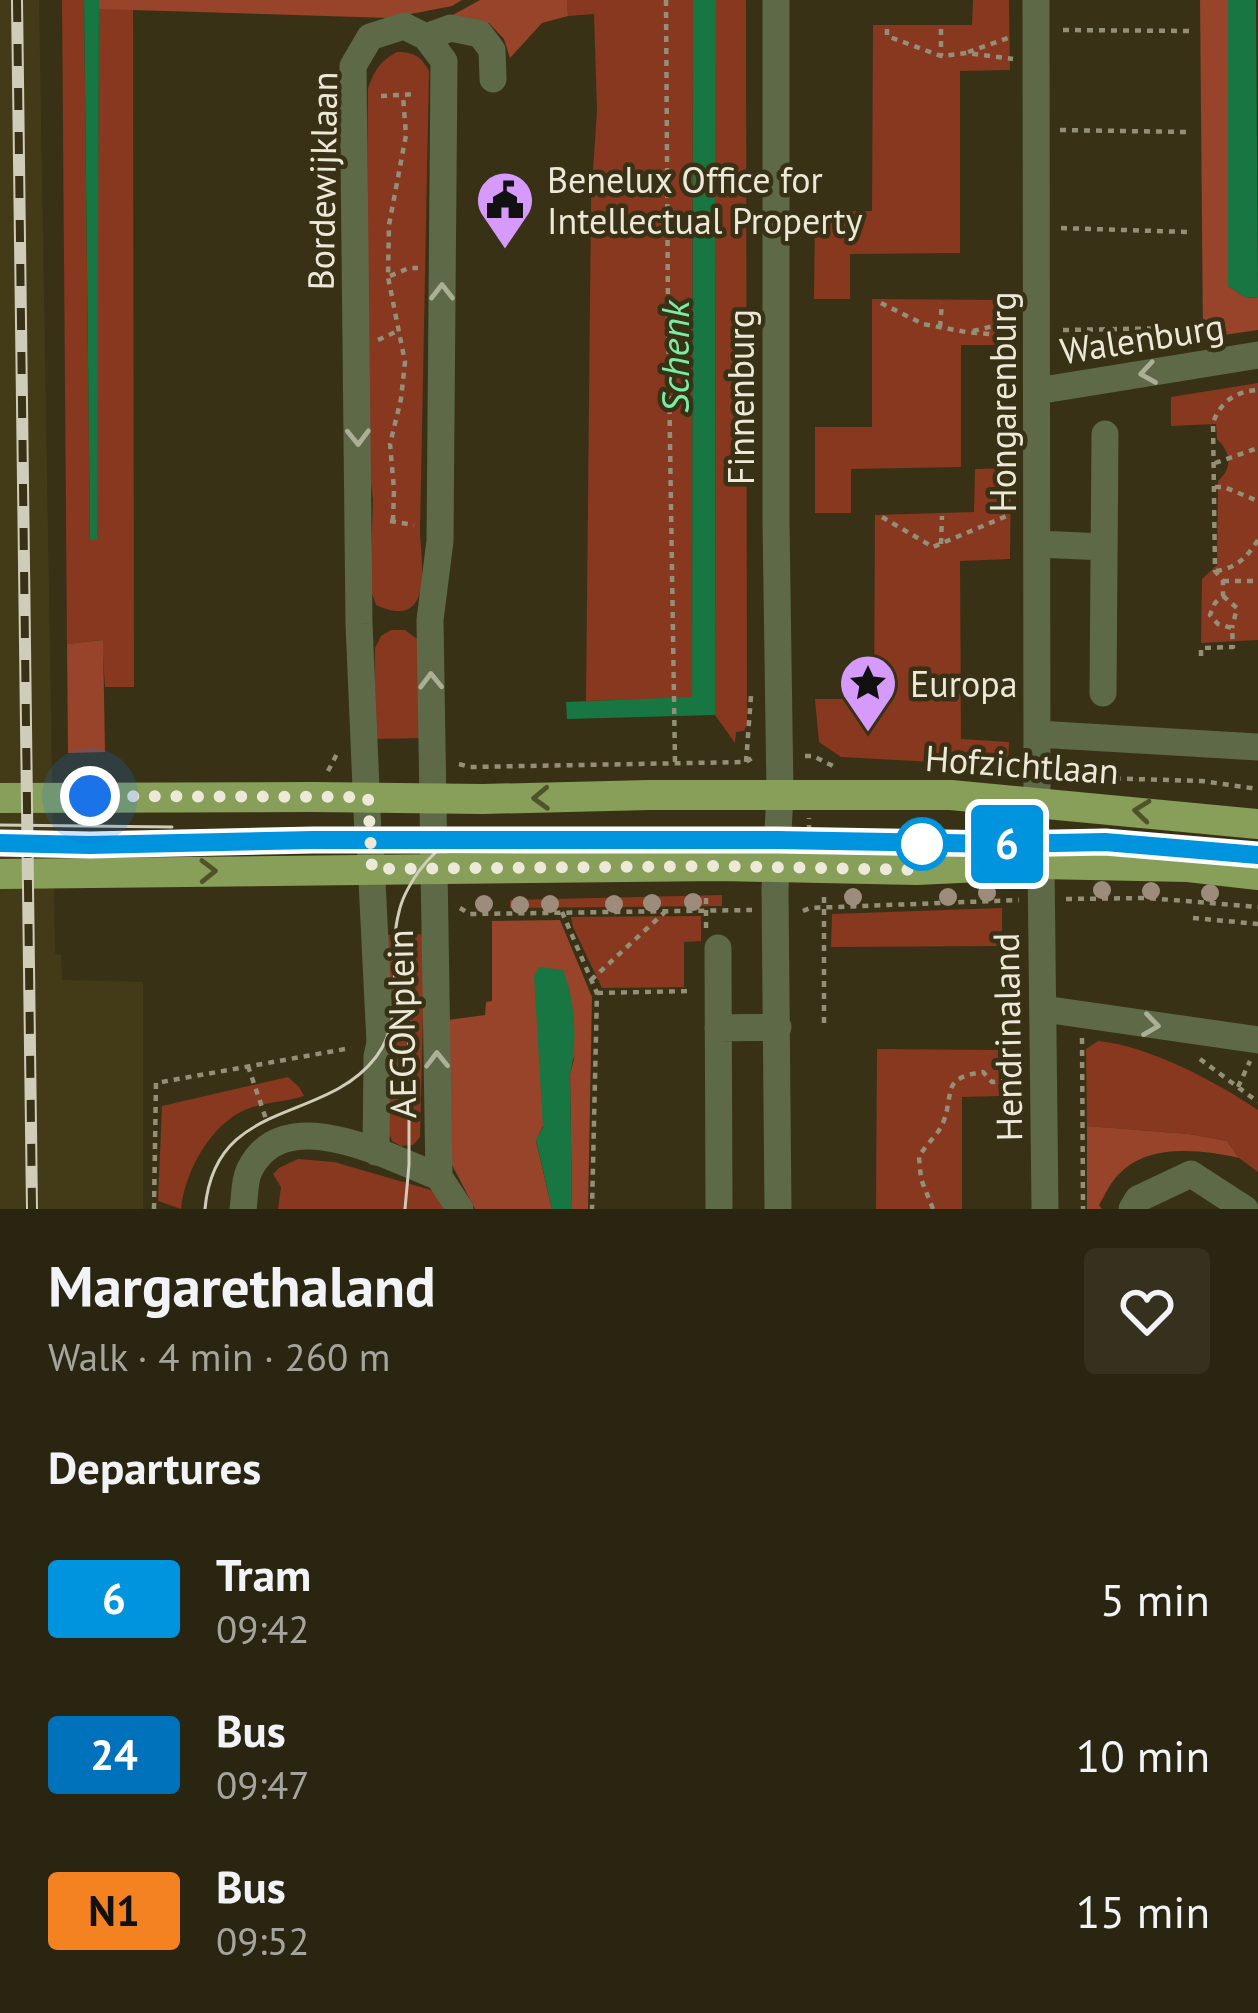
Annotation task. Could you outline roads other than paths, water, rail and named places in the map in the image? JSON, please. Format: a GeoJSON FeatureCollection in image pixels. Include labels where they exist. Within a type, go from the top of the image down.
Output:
{"type":"FeatureCollection","features":[{"type":"Feature","properties":{"kind":"main road","name":"Hofzichtlaan"},"geometry":{"type":"LineString","coordinates":[[0,798],[952,795],[1037,789],[1258,824]]}},
{"type":"Feature","properties":{"kind":"main road"},"geometry":{"type":"LineString","coordinates":[[0,874],[721,866],[917,870],[1041,864],[1188,867],[1258,875]]}},
{"type":"Feature","properties":{"kind":"street","name":"Finnenburg"},"geometry":{"type":"LineString","coordinates":[[776,0],[781,794]]}},
{"type":"Feature","properties":{"kind":"street","name":"Hongarenburg"},"geometry":{"type":"LineString","coordinates":[[1037,789],[1036,62],[1043,19]]}},
{"type":"Feature","properties":{"kind":"street","name":"Bordewijklaan"},"geometry":{"type":"LineString","coordinates":[[368,797],[359,624],[353,66],[370,37],[404,26],[426,37]]}},
{"type":"Feature","properties":{"kind":"street"},"geometry":{"type":"LineString","coordinates":[[434,869],[430,620],[440,541],[444,62],[426,37],[451,28],[480,34],[492,50],[493,79]]}},
{"type":"Feature","properties":{"kind":"street","name":"Walenburg"},"geometry":{"type":"LineString","coordinates":[[1037,391],[1258,355]]}},
{"type":"Feature","properties":{"kind":"street"},"geometry":{"type":"LineString","coordinates":[[1102,693],[1105,434]]}},
{"type":"Feature","properties":{"kind":"street"},"geometry":{"type":"LineString","coordinates":[[1038,544],[1104,547]]}},
{"type":"Feature","properties":{"kind":"street"},"geometry":{"type":"LineString","coordinates":[[1037,734],[1258,747]]}},
{"type":"Feature","properties":{"kind":"street"},"geometry":{"type":"LineString","coordinates":[[778,1209],[775,868],[781,794]]}},
{"type":"Feature","properties":{"kind":"street"},"geometry":{"type":"LineString","coordinates":[[368,797],[372,869]]}},
{"type":"Feature","properties":{"kind":"street","name":"Hendrinaland"},"geometry":{"type":"LineString","coordinates":[[1041,864],[1045,1209]]}},
{"type":"Feature","properties":{"kind":"street","name":"AEGONplein"},"geometry":{"type":"LineString","coordinates":[[372,869],[380,1042],[376,1152]]}},
{"type":"Feature","properties":{"kind":"street","name":"AEGONplein"},"geometry":{"type":"LineString","coordinates":[[243,1209],[247,1176],[262,1149],[299,1136],[344,1139],[440,1177],[434,869]]}},
{"type":"Feature","properties":{"kind":"street"},"geometry":{"type":"LineString","coordinates":[[718,949],[718,1209]]}},
{"type":"Feature","properties":{"kind":"street"},"geometry":{"type":"LineString","coordinates":[[1044,1009],[1258,1040]]}},
{"type":"Feature","properties":{"kind":"street"},"geometry":{"type":"LineString","coordinates":[[718,1028],[778,1027]]}},
{"type":"Feature","properties":{"kind":"street"},"geometry":{"type":"LineString","coordinates":[[1132,1209],[1138,1199],[1191,1174],[1245,1209]]}},
{"type":"Feature","properties":{"kind":"street"},"geometry":{"type":"LineString","coordinates":[[440,1177],[460,1209]]}},
{"type":"Feature","properties":{"kind":"tram line"},"geometry":{"type":"LineString","coordinates":[[0,825],[172,827]]}},
{"type":"Feature","properties":{"kind":"tram line"},"geometry":{"type":"LineString","coordinates":[[205,1209],[213,1173],[229,1148],[275,1116],[329,1094],[376,1057],[391,1023],[402,901],[423,866],[453,839]]}},
{"type":"Feature","properties":{"kind":"tram line"},"geometry":{"type":"LineString","coordinates":[[0,843],[1105,842],[1258,855]]}},
{"type":"Feature","properties":{"kind":"tram line","name":"6"},"geometry":{"type":"LineString","coordinates":[[0,843],[1105,842],[1258,855]]}},
{"type":"Feature","properties":{"kind":"tram line"},"geometry":{"type":"LineString","coordinates":[[405,1209],[409,996]]}},
{"type":"Feature","properties":{"kind":"railway"},"geometry":{"type":"LineString","coordinates":[[17,0],[32,1209]]}},
{"type":"Feature","properties":{"kind":"place","name":"Benelux Office for Intellectual Property"},"geometry":{"type":"Point","coordinates":[505,251]}},
{"type":"Feature","properties":{"kind":"place","name":"Europa"},"geometry":{"type":"Point","coordinates":[868,734]}},
{"type":"Feature","properties":{"kind":"water label","name":"Schenk"},"geometry":{"type":"Point","coordinates":[674,357]}}]}
